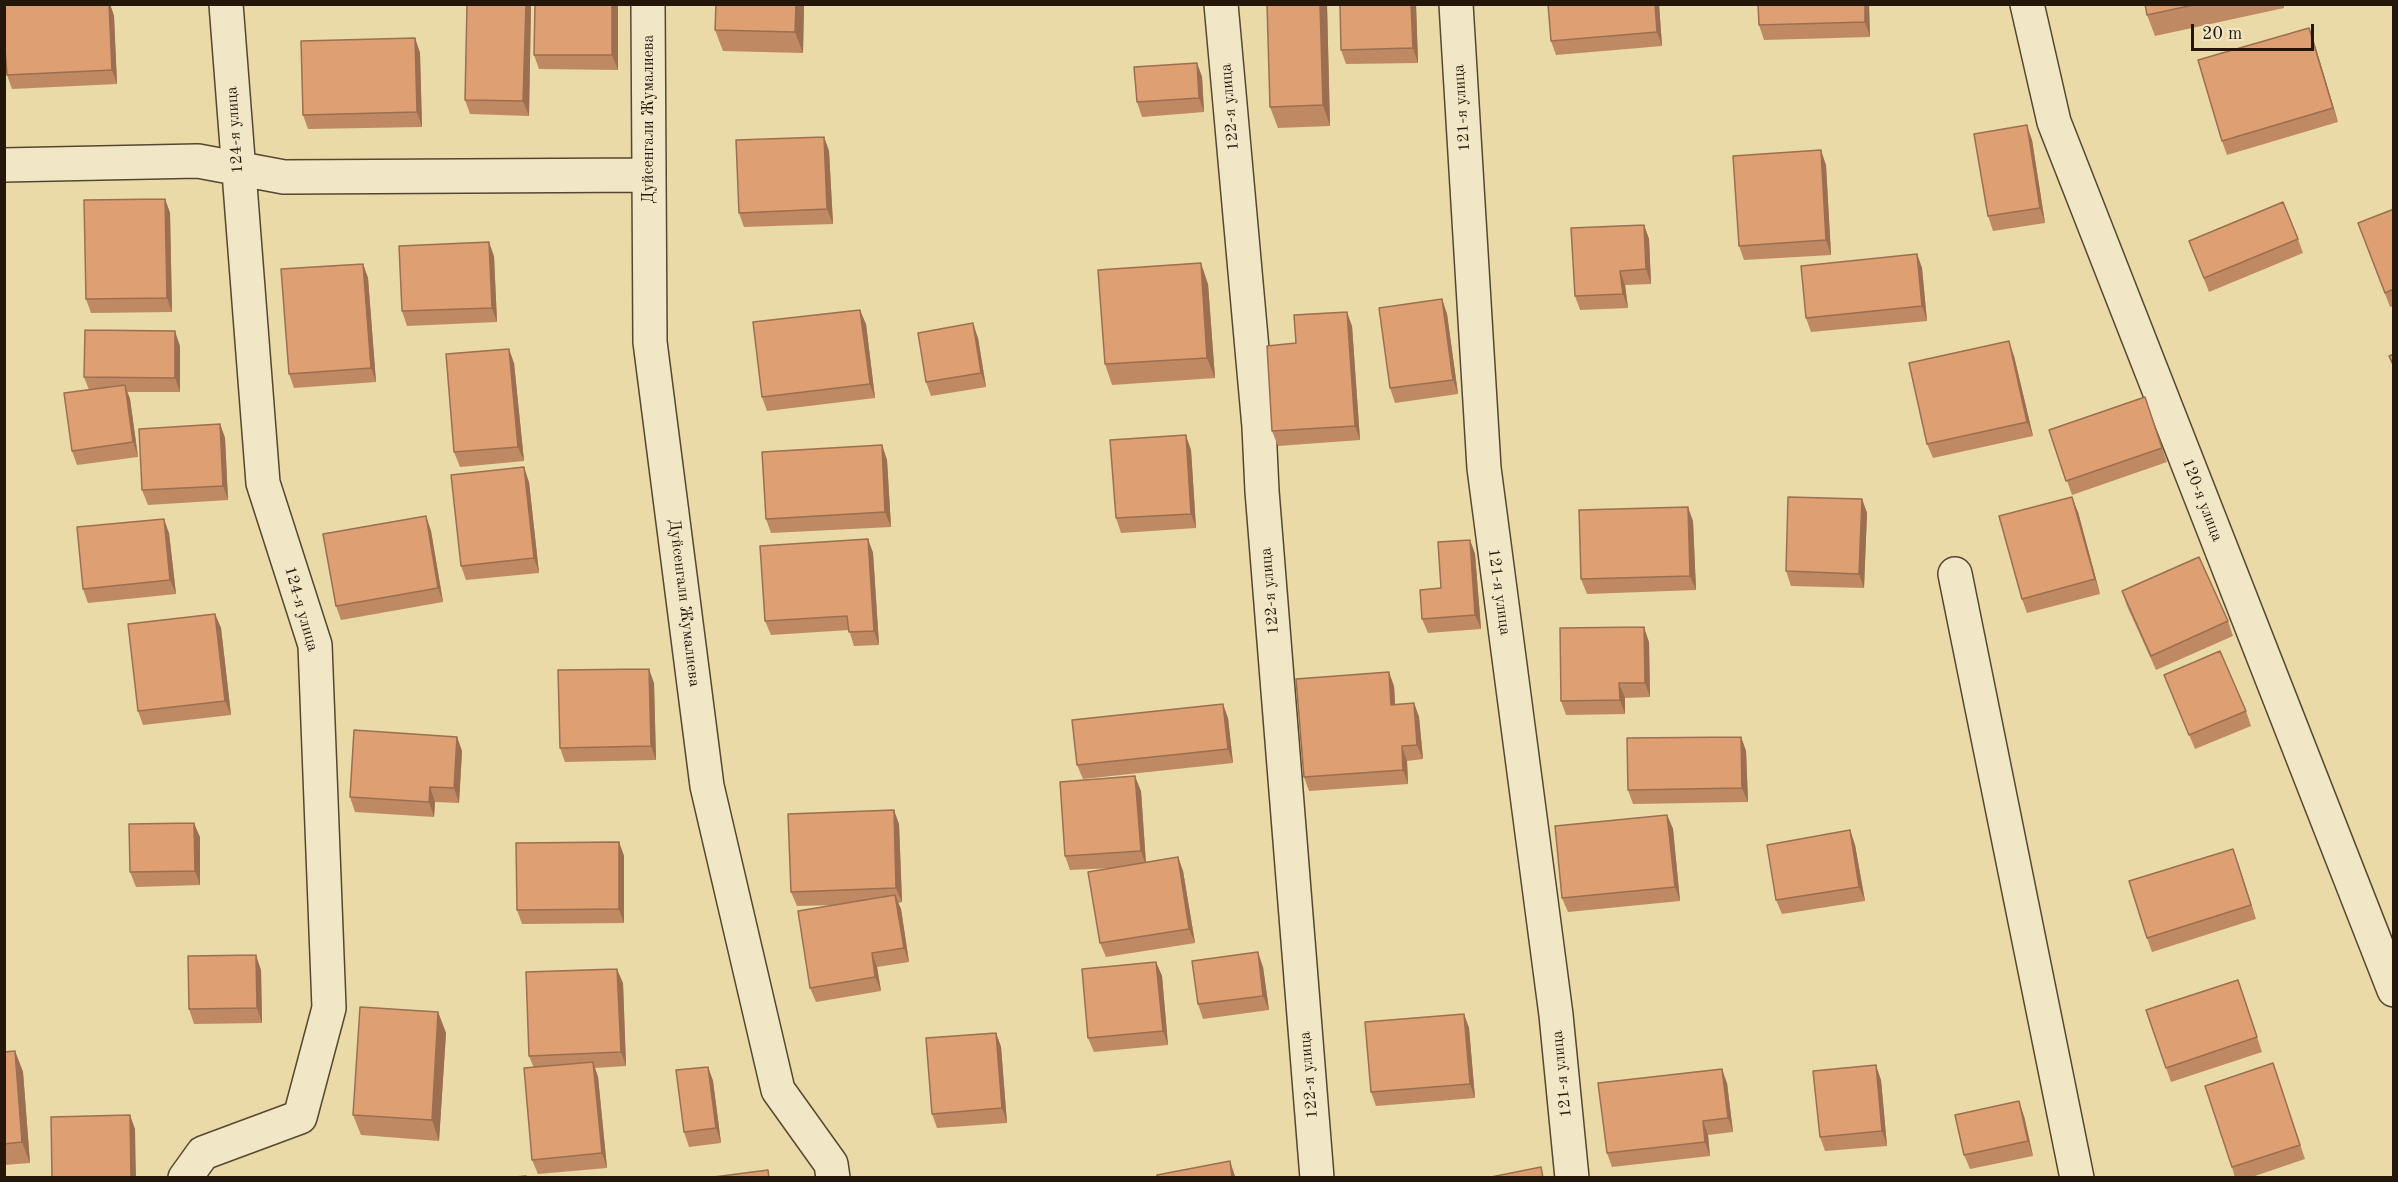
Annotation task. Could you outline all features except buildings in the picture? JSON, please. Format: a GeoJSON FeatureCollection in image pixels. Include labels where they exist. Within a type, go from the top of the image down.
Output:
{"type":"FeatureCollection","features":[{"type":"Feature","properties":{"kind":"street","name":"124-я улица"},"geometry":{"type":"LineString","coordinates":[[185,1178],[203,1154],[300,1117],[328,1008],[315,645],[262,483],[226,4]]}},
{"type":"Feature","properties":{"kind":"street","name":"Дуйсенгали Жумалиева"},"geometry":{"type":"LineString","coordinates":[[648,4],[650,342],[707,786],[778,1090],[831,1164],[833,1178]]}},
{"type":"Feature","properties":{"kind":"street","name":"122-я улица"},"geometry":{"type":"LineString","coordinates":[[1221,4],[1259,427],[1317,1178]]}},
{"type":"Feature","properties":{"kind":"street","name":"121-я улица"},"geometry":{"type":"LineString","coordinates":[[1456,4],[1484,468],[1556,1015],[1572,1178]]}},
{"type":"Feature","properties":{"kind":"street","name":"120-я улица"},"geometry":{"type":"LineString","coordinates":[[2027,4],[2054,122],[2394,990]]}},
{"type":"Feature","properties":{"kind":"street"},"geometry":{"type":"LineString","coordinates":[[4,165],[198,161],[284,177],[649,175]]}},
{"type":"Feature","properties":{"kind":"street"},"geometry":{"type":"LineString","coordinates":[[1955,574],[2077,1178]]}}]}
